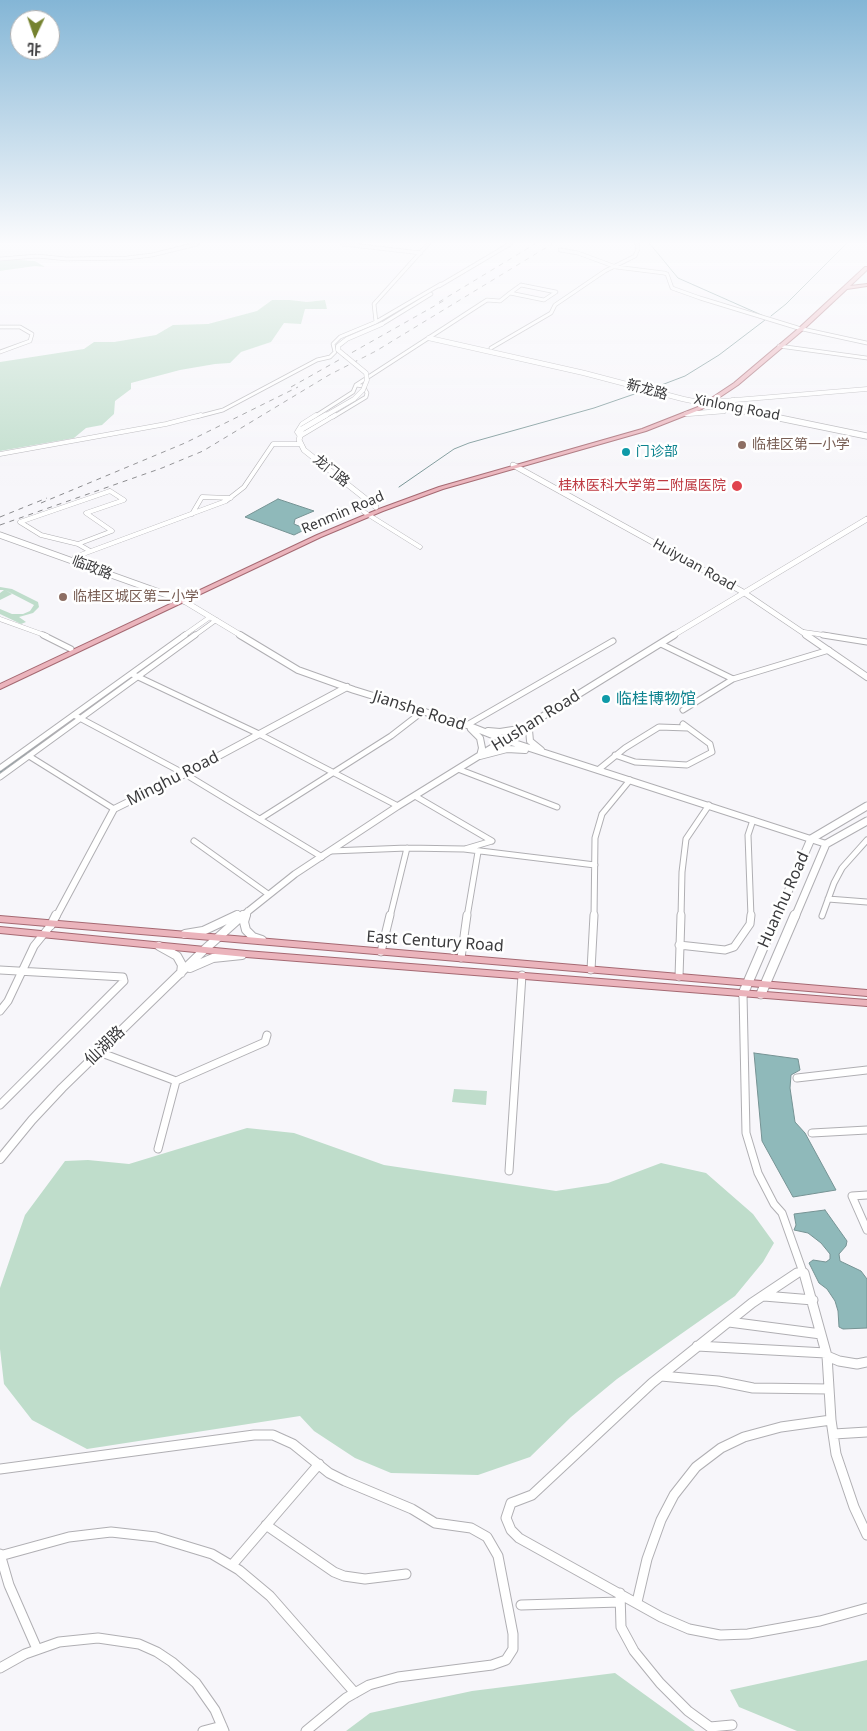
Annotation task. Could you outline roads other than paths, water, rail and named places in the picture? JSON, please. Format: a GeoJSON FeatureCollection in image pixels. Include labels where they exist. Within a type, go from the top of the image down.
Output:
{"type":"FeatureCollection","features":[{"type":"Feature","properties":{"kind":"main road"},"geometry":{"type":"LineString","coordinates":[[705,402],[736,384],[802,325]]}},
{"type":"Feature","properties":{"kind":"main road"},"geometry":{"type":"LineString","coordinates":[[705,402],[802,325]]}},
{"type":"Feature","properties":{"kind":"main road"},"geometry":{"type":"LineString","coordinates":[[432,336],[491,348],[644,388]]}},
{"type":"Feature","properties":{"kind":"main road","name":"新龙路"},"geometry":{"type":"LineString","coordinates":[[432,336],[665,394],[705,402]]}},
{"type":"Feature","properties":{"kind":"main road"},"geometry":{"type":"LineString","coordinates":[[733,400],[730,402],[736,409]]}},
{"type":"Feature","properties":{"kind":"main road","name":"Xinlong Road"},"geometry":{"type":"LineString","coordinates":[[705,402],[867,434]]}},
{"type":"Feature","properties":{"kind":"main road","name":"Renmin Road"},"geometry":{"type":"LineString","coordinates":[[0,682],[376,508],[438,486],[630,434],[686,414],[705,402]]}},
{"type":"Feature","properties":{"kind":"main road","name":"Renmin Road"},"geometry":{"type":"LineString","coordinates":[[366,514],[441,488],[640,428],[705,402]]}},
{"type":"Feature","properties":{"kind":"main road"},"geometry":{"type":"LineString","coordinates":[[686,414],[736,409]]}},
{"type":"Feature","properties":{"kind":"main road","name":"临政路"},"geometry":{"type":"LineString","coordinates":[[0,535],[178,601]]}},
{"type":"Feature","properties":{"kind":"main road","name":"临政路"},"geometry":{"type":"LineString","coordinates":[[0,538],[46,552]]}},
{"type":"Feature","properties":{"kind":"main road","name":"Renmin Road"},"geometry":{"type":"LineString","coordinates":[[0,687],[178,601]]}},
{"type":"Feature","properties":{"kind":"main road","name":"Huanhu Road"},"geometry":{"type":"LineString","coordinates":[[743,994],[811,839],[865,808]]}},
{"type":"Feature","properties":{"kind":"main road"},"geometry":{"type":"LineString","coordinates":[[763,989],[826,844],[867,821]]}},
{"type":"Feature","properties":{"kind":"main road","name":"East Century Road"},"geometry":{"type":"LineString","coordinates":[[0,919],[51,925],[679,977],[748,984],[763,989],[867,1002]]}},
{"type":"Feature","properties":{"kind":"main road","name":"East Century Road"},"geometry":{"type":"LineString","coordinates":[[0,930],[246,954],[743,994],[763,989],[867,993]]}},
{"type":"Feature","properties":{"kind":"street"},"geometry":{"type":"LineString","coordinates":[[0,454],[166,424],[223,410],[317,360],[330,357],[335,352],[333,344],[340,337],[369,325]]}},
{"type":"Feature","properties":{"kind":"street","name":"龙门路"},"geometry":{"type":"LineString","coordinates":[[376,508],[309,454],[300,444],[300,436],[302,429],[354,399],[363,390],[368,380],[366,373],[338,350],[338,346],[347,339],[380,325]]}},
{"type":"Feature","properties":{"kind":"street"},"geometry":{"type":"LineString","coordinates":[[356,384],[363,386],[368,393],[366,397],[300,436],[297,432],[302,424],[346,398],[353,392],[356,384],[449,325]]}},
{"type":"Feature","properties":{"kind":"street"},"geometry":{"type":"LineString","coordinates":[[491,348],[531,325]]}},
{"type":"Feature","properties":{"kind":"street"},"geometry":{"type":"LineString","coordinates":[[787,325],[867,344]]}},
{"type":"Feature","properties":{"kind":"street"},"geometry":{"type":"LineString","coordinates":[[0,327],[20,327],[32,334],[30,341],[0,352]]}},
{"type":"Feature","properties":{"kind":"street"},"geometry":{"type":"LineString","coordinates":[[779,346],[867,358]]}},
{"type":"Feature","properties":{"kind":"street"},"geometry":{"type":"LineString","coordinates":[[705,402],[867,390]]}},
{"type":"Feature","properties":{"kind":"street"},"geometry":{"type":"LineString","coordinates":[[75,557],[231,498],[250,479],[273,444],[300,444]]}},
{"type":"Feature","properties":{"kind":"street","name":"Huiyuan Road"},"geometry":{"type":"LineString","coordinates":[[515,466],[743,592],[867,677]]}},
{"type":"Feature","properties":{"kind":"street"},"geometry":{"type":"LineString","coordinates":[[78,544],[112,531],[86,513],[124,500],[110,491],[20,522],[41,535],[78,544],[90,551]]}},
{"type":"Feature","properties":{"kind":"street"},"geometry":{"type":"LineString","coordinates":[[192,514],[202,496],[231,498]]}},
{"type":"Feature","properties":{"kind":"street"},"geometry":{"type":"LineString","coordinates":[[366,514],[420,547]]}},
{"type":"Feature","properties":{"kind":"street","name":"Hushan Road"},"geometry":{"type":"LineString","coordinates":[[216,938],[295,874],[398,806],[743,592],[867,519]]}},
{"type":"Feature","properties":{"kind":"street","name":"Jianshe Road"},"geometry":{"type":"LineString","coordinates":[[178,601],[213,618],[298,670],[422,712],[467,725],[505,740],[826,844]]}},
{"type":"Feature","properties":{"kind":"street"},"geometry":{"type":"LineString","coordinates":[[0,768],[213,618]]}},
{"type":"Feature","properties":{"kind":"street"},"geometry":{"type":"LineString","coordinates":[[0,777],[140,676],[213,618]]}},
{"type":"Feature","properties":{"kind":"street"},"geometry":{"type":"LineString","coordinates":[[1,620],[54,639],[71,649]]}},
{"type":"Feature","properties":{"kind":"street"},"geometry":{"type":"LineString","coordinates":[[804,632],[867,642]]}},
{"type":"Feature","properties":{"kind":"street"},"geometry":{"type":"LineString","coordinates":[[467,725],[613,641]]}},
{"type":"Feature","properties":{"kind":"street"},"geometry":{"type":"LineString","coordinates":[[661,644],[733,679]]}},
{"type":"Feature","properties":{"kind":"street"},"geometry":{"type":"LineString","coordinates":[[683,710],[733,679],[829,650]]}},
{"type":"Feature","properties":{"kind":"street"},"geometry":{"type":"LineString","coordinates":[[132,674],[140,676],[259,734],[398,806]]}},
{"type":"Feature","properties":{"kind":"street","name":"Minghu Road"},"geometry":{"type":"LineString","coordinates":[[51,925],[114,810],[348,687]]}},
{"type":"Feature","properties":{"kind":"street"},"geometry":{"type":"LineString","coordinates":[[260,818],[391,736],[422,712]]}},
{"type":"Feature","properties":{"kind":"street"},"geometry":{"type":"LineString","coordinates":[[74,715],[185,774],[322,857]]}},
{"type":"Feature","properties":{"kind":"street"},"geometry":{"type":"LineString","coordinates":[[467,725],[500,732],[513,731],[531,724]]}},
{"type":"Feature","properties":{"kind":"street"},"geometry":{"type":"LineString","coordinates":[[531,724],[528,730],[530,741],[536,748],[548,754]]}},
{"type":"Feature","properties":{"kind":"street"},"geometry":{"type":"LineString","coordinates":[[615,755],[635,762],[687,765],[710,753],[712,749],[710,744],[683,724]]}},
{"type":"Feature","properties":{"kind":"street"},"geometry":{"type":"LineString","coordinates":[[467,725],[480,738],[482,748],[480,756],[506,749],[522,749],[548,754]]}},
{"type":"Feature","properties":{"kind":"street"},"geometry":{"type":"LineString","coordinates":[[598,770],[615,755],[658,727],[688,728]]}},
{"type":"Feature","properties":{"kind":"street"},"geometry":{"type":"LineString","coordinates":[[29,756],[114,810]]}},
{"type":"Feature","properties":{"kind":"street"},"geometry":{"type":"LineString","coordinates":[[458,770],[557,807]]}},
{"type":"Feature","properties":{"kind":"street"},"geometry":{"type":"LineString","coordinates":[[591,970],[594,926],[595,838],[600,818],[630,780]]}},
{"type":"Feature","properties":{"kind":"street"},"geometry":{"type":"LineString","coordinates":[[415,796],[492,841],[464,849]]}},
{"type":"Feature","properties":{"kind":"street"},"geometry":{"type":"LineString","coordinates":[[679,977],[682,872],[686,839],[709,805]]}},
{"type":"Feature","properties":{"kind":"street"},"geometry":{"type":"LineString","coordinates":[[679,945],[725,950],[734,947],[750,924],[748,834],[753,820]]}},
{"type":"Feature","properties":{"kind":"street"},"geometry":{"type":"LineString","coordinates":[[194,840],[268,894]]}},
{"type":"Feature","properties":{"kind":"street"},"geometry":{"type":"LineString","coordinates":[[822,916],[842,868],[867,840]]}},
{"type":"Feature","properties":{"kind":"street"},"geometry":{"type":"LineString","coordinates":[[381,952],[407,848]]}},
{"type":"Feature","properties":{"kind":"street"},"geometry":{"type":"LineString","coordinates":[[331,850],[464,849],[595,865]]}},
{"type":"Feature","properties":{"kind":"street"},"geometry":{"type":"LineString","coordinates":[[461,958],[472,876],[478,852]]}},
{"type":"Feature","properties":{"kind":"street"},"geometry":{"type":"LineString","coordinates":[[828,899],[867,902]]}},
{"type":"Feature","properties":{"kind":"street"},"geometry":{"type":"LineString","coordinates":[[176,935],[203,931],[248,911]]}},
{"type":"Feature","properties":{"kind":"street"},"geometry":{"type":"LineString","coordinates":[[248,911],[244,922],[246,930],[252,937],[272,943]]}},
{"type":"Feature","properties":{"kind":"street"},"geometry":{"type":"LineString","coordinates":[[0,1010],[8,1001],[34,946],[51,925]]}},
{"type":"Feature","properties":{"kind":"street","name":"仙湖路"},"geometry":{"type":"LineString","coordinates":[[0,1159],[32,1120],[216,938]]}},
{"type":"Feature","properties":{"kind":"street"},"geometry":{"type":"LineString","coordinates":[[158,946],[178,956],[182,965],[181,973]]}},
{"type":"Feature","properties":{"kind":"street"},"geometry":{"type":"LineString","coordinates":[[181,973],[213,958],[246,954]]}},
{"type":"Feature","properties":{"kind":"street"},"geometry":{"type":"LineString","coordinates":[[0,970],[124,977],[124,981],[0,1105]]}},
{"type":"Feature","properties":{"kind":"street"},"geometry":{"type":"LineString","coordinates":[[509,1171],[522,975]]}},
{"type":"Feature","properties":{"kind":"street"},"geometry":{"type":"LineString","coordinates":[[743,994],[746,1133],[758,1173],[774,1204],[782,1213],[813,1300],[827,1354],[836,1454],[854,1508],[867,1535]]}},
{"type":"Feature","properties":{"kind":"street"},"geometry":{"type":"LineString","coordinates":[[99,1052],[176,1081],[266,1042],[267,1035]]}},
{"type":"Feature","properties":{"kind":"street"},"geometry":{"type":"LineString","coordinates":[[797,1078],[867,1070]]}},
{"type":"Feature","properties":{"kind":"street"},"geometry":{"type":"LineString","coordinates":[[158,1149],[176,1081]]}},
{"type":"Feature","properties":{"kind":"street"},"geometry":{"type":"LineString","coordinates":[[812,1133],[867,1130]]}},
{"type":"Feature","properties":{"kind":"street"},"geometry":{"type":"LineString","coordinates":[[867,1195],[852,1196],[867,1230]]}},
{"type":"Feature","properties":{"kind":"street"},"geometry":{"type":"LineString","coordinates":[[802,1270],[752,1303],[697,1346],[661,1376],[532,1494],[512,1503],[506,1513],[508,1526],[519,1538],[620,1597],[637,1602],[661,1617],[689,1629],[713,1634],[735,1635],[797,1626],[867,1608]]}},
{"type":"Feature","properties":{"kind":"street"},"geometry":{"type":"LineString","coordinates":[[764,1296],[813,1300]]}},
{"type":"Feature","properties":{"kind":"street"},"geometry":{"type":"LineString","coordinates":[[729,1322],[822,1334]]}},
{"type":"Feature","properties":{"kind":"street"},"geometry":{"type":"LineString","coordinates":[[697,1346],[827,1354],[848,1363],[867,1362]]}},
{"type":"Feature","properties":{"kind":"street"},"geometry":{"type":"LineString","coordinates":[[661,1376],[718,1381],[753,1388],[830,1389]]}},
{"type":"Feature","properties":{"kind":"street"},"geometry":{"type":"LineString","coordinates":[[637,1602],[648,1559],[661,1520],[674,1495],[696,1467],[721,1448],[744,1437],[781,1427],[832,1420]]}},
{"type":"Feature","properties":{"kind":"street"},"geometry":{"type":"LineString","coordinates":[[834,1434],[867,1432]]}},
{"type":"Feature","properties":{"kind":"street"},"geometry":{"type":"LineString","coordinates":[[0,1469],[266,1434],[286,1440],[335,1476],[412,1509],[435,1523],[471,1528],[487,1537],[498,1556],[514,1642],[510,1656],[501,1663],[398,1677],[369,1685],[355,1693],[306,1731]]}},
{"type":"Feature","properties":{"kind":"street"},"geometry":{"type":"LineString","coordinates":[[232,1565],[319,1464]]}},
{"type":"Feature","properties":{"kind":"street"},"geometry":{"type":"LineString","coordinates":[[266,1525],[334,1572],[344,1576],[365,1579],[406,1574]]}},
{"type":"Feature","properties":{"kind":"street"},"geometry":{"type":"LineString","coordinates":[[37,1649],[9,1585],[0,1555],[69,1536],[111,1532],[156,1537],[212,1554],[232,1565],[270,1596],[355,1693]]}},
{"type":"Feature","properties":{"kind":"street"},"geometry":{"type":"LineString","coordinates":[[521,1605],[620,1597]]}},
{"type":"Feature","properties":{"kind":"street"},"geometry":{"type":"LineString","coordinates":[[620,1597],[621,1627],[634,1651],[660,1683],[688,1711],[710,1727],[732,1725]]}},
{"type":"Feature","properties":{"kind":"street"},"geometry":{"type":"LineString","coordinates":[[0,1668],[25,1654],[59,1642],[87,1638],[110,1639],[139,1644],[157,1652],[172,1662],[196,1683],[205,1694],[223,1728],[204,1731]]}},
{"type":"Feature","properties":{"kind":"water"},"geometry":{"type":"Polygon","coordinates":[[[278,499],[314,511],[295,519],[294,524],[306,529],[294,535],[245,517],[278,499]]]}},
{"type":"Feature","properties":{"kind":"water"},"geometry":{"type":"Polygon","coordinates":[[[754,1053],[798,1059],[800,1070],[791,1075],[790,1088],[795,1122],[805,1133],[836,1190],[793,1197],[762,1141],[754,1053]]]}},
{"type":"Feature","properties":{"kind":"water"},"geometry":{"type":"Polygon","coordinates":[[[825,1210],[847,1241],[846,1246],[839,1254],[840,1261],[861,1271],[867,1279],[867,1328],[843,1329],[839,1327],[835,1301],[827,1289],[819,1283],[809,1263],[813,1260],[826,1262],[830,1259],[830,1254],[821,1243],[808,1233],[794,1230],[796,1225],[794,1214],[825,1210]]]}},
{"type":"Feature","properties":{"kind":"waterway"},"geometry":{"type":"LineString","coordinates":[[651,389],[685,376],[719,355],[759,325]]}},
{"type":"Feature","properties":{"kind":"waterway"},"geometry":{"type":"LineString","coordinates":[[399,487],[454,449],[469,443],[594,408],[646,390]]}},
{"type":"Feature","properties":{"kind":"waterway"},"geometry":{"type":"LineString","coordinates":[[80,716],[88,710]]}},
{"type":"Feature","properties":{"kind":"waterway"},"geometry":{"type":"LineString","coordinates":[[0,772],[72,721]]}},
{"type":"Feature","properties":{"kind":"railway"},"geometry":{"type":"LineString","coordinates":[[291,387],[401,325]]}},
{"type":"Feature","properties":{"kind":"railway"},"geometry":{"type":"LineString","coordinates":[[0,525],[162,468],[203,451],[329,375],[376,351],[419,325]]}},
{"type":"Feature","properties":{"kind":"railway"},"geometry":{"type":"LineString","coordinates":[[41,503],[185,443],[298,387]]}},
{"type":"Feature","properties":{"kind":"railway"},"geometry":{"type":"LineString","coordinates":[[0,517],[47,498]]}},
{"type":"Feature","properties":{"kind":"place","name":"临桂区第一小学"},"geometry":{"type":"Point","coordinates":[742,445]}},
{"type":"Feature","properties":{"kind":"place","name":"门诊部"},"geometry":{"type":"Point","coordinates":[626,452]}},
{"type":"Feature","properties":{"kind":"place","name":"桂林医科大学第二附属医院"},"geometry":{"type":"Point","coordinates":[737,486]}},
{"type":"Feature","properties":{"kind":"place","name":"临桂区城区第二小学"},"geometry":{"type":"Point","coordinates":[63,597]}},
{"type":"Feature","properties":{"kind":"place","name":"临桂博物馆"},"geometry":{"type":"Point","coordinates":[606,699]}}]}
